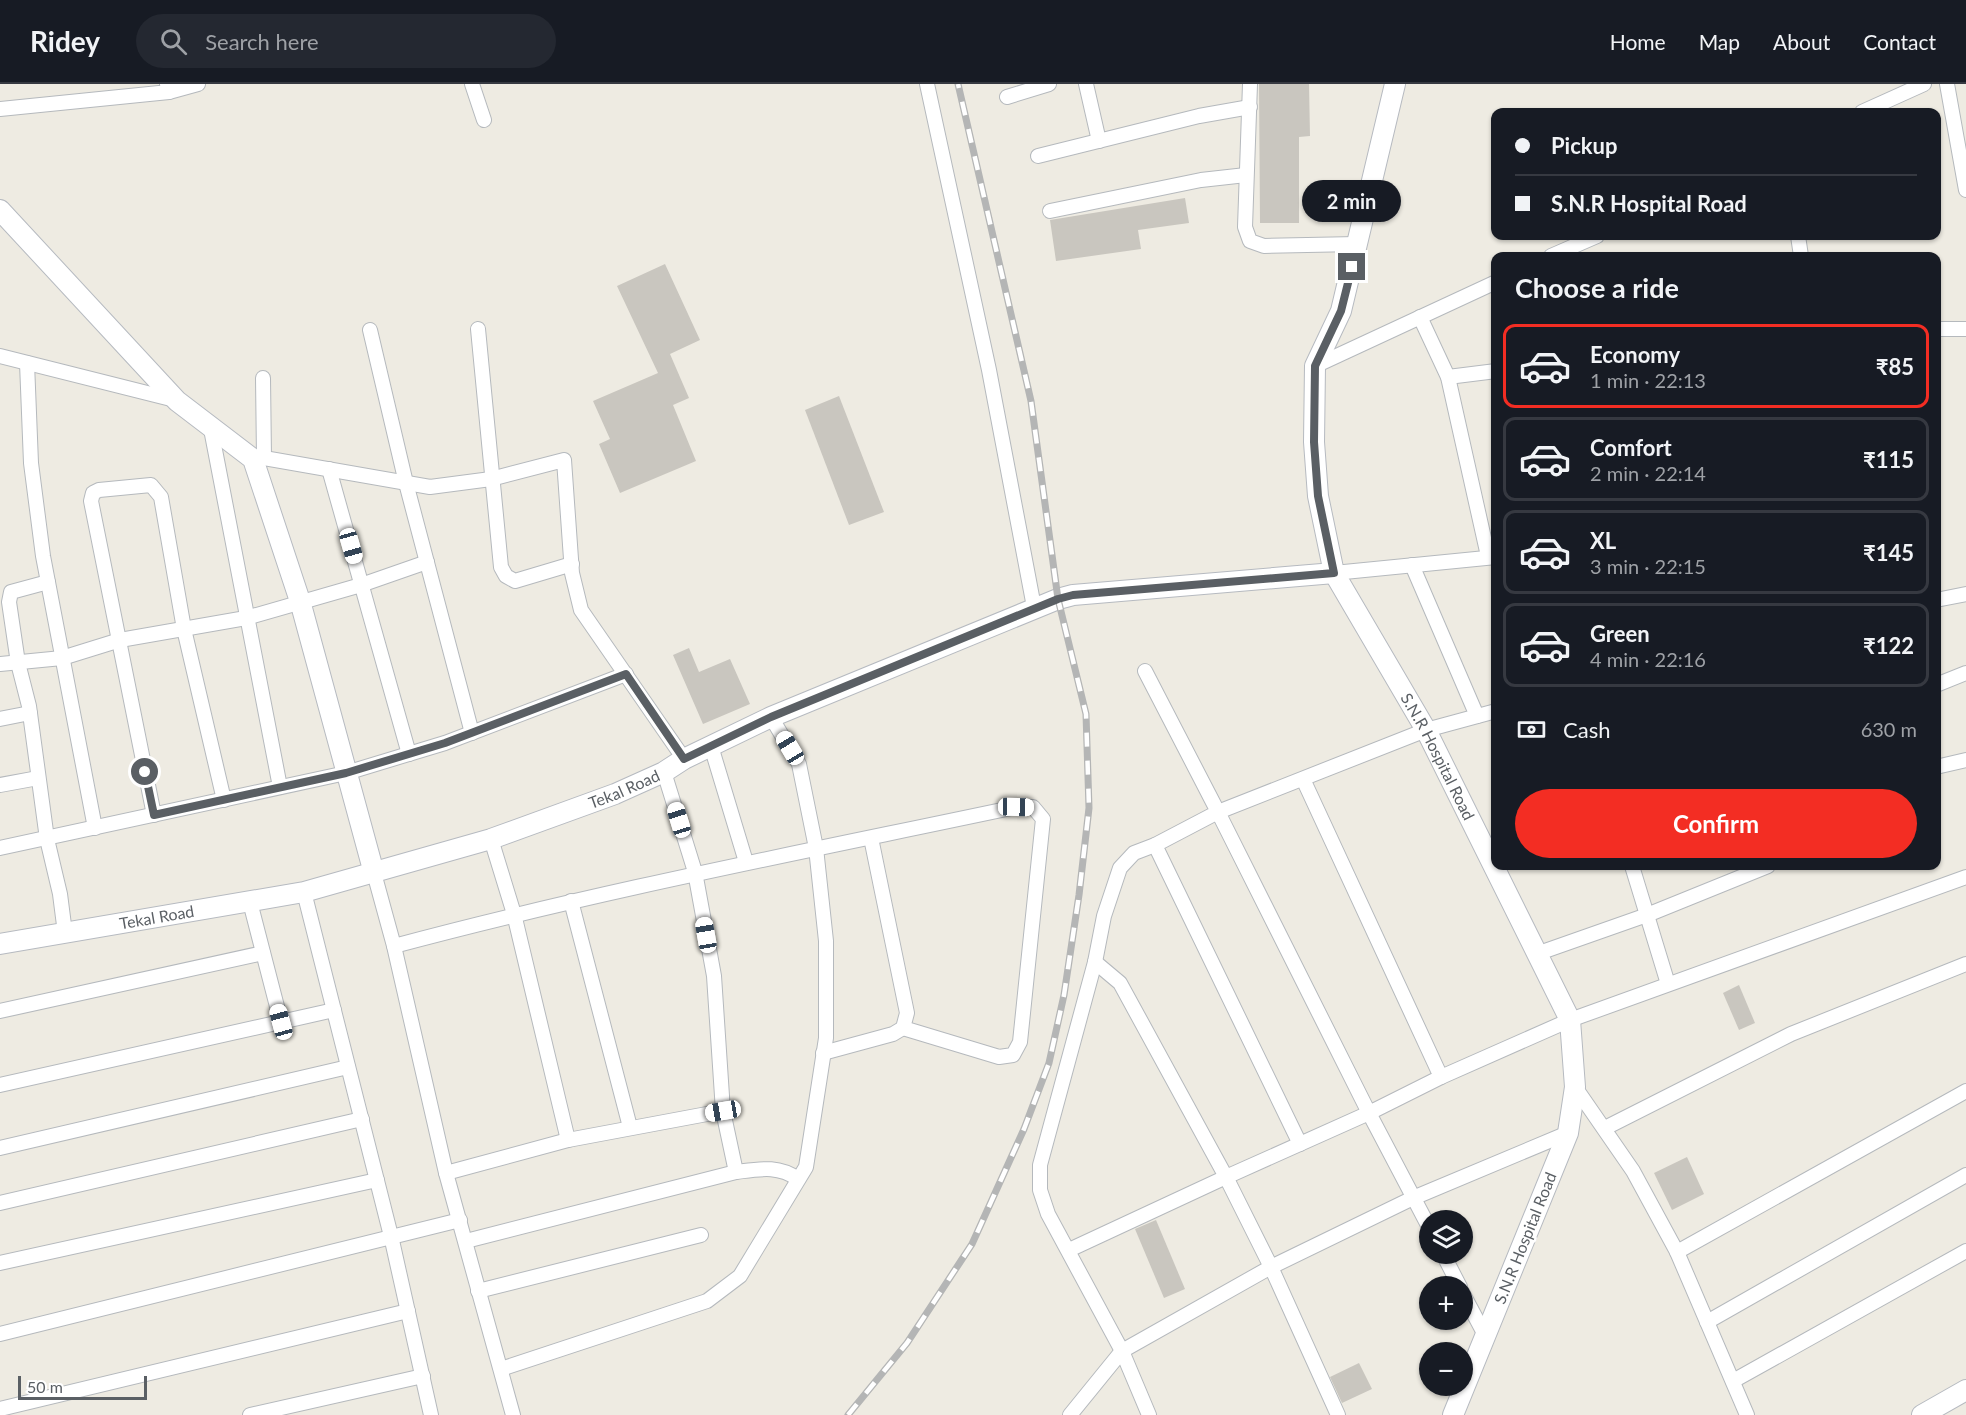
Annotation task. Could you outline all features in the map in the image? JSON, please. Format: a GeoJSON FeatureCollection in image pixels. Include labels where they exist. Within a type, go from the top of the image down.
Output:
{"type":"FeatureCollection","features":[{"type":"Feature","properties":{"kind":"main road","name":"S.N.R Hospital Road"},"geometry":{"type":"LineString","coordinates":[[1395,84],[1341,311],[1315,366],[1314,442],[1318,496],[1334,573],[1425,730],[1491,859]]}},
{"type":"Feature","properties":{"kind":"main road"},"geometry":{"type":"LineString","coordinates":[[0,210],[177,401],[258,458],[300,601],[374,873]]}},
{"type":"Feature","properties":{"kind":"main road","name":"Tekal Road"},"geometry":{"type":"LineString","coordinates":[[0,944],[304,892],[491,839],[615,794],[664,772],[684,759],[771,717],[1034,607],[1073,595],[1334,573]]}},
{"type":"Feature","properties":{"kind":"main road","name":"S.N.R Hospital Road"},"geometry":{"type":"LineString","coordinates":[[1453,1415],[1568,1133],[1575,1087],[1569,1020],[1539,953],[1497,870]]}},
{"type":"Feature","properties":{"kind":"main road"},"geometry":{"type":"LineString","coordinates":[[1922,1415],[1966,1390]]}},
{"type":"Feature","properties":{"kind":"street"},"geometry":{"type":"LineString","coordinates":[[0,109],[198,84]]}},
{"type":"Feature","properties":{"kind":"street"},"geometry":{"type":"LineString","coordinates":[[472,84],[484,120]]}},
{"type":"Feature","properties":{"kind":"street"},"geometry":{"type":"LineString","coordinates":[[927,84],[989,370],[1034,607]]}},
{"type":"Feature","properties":{"kind":"street"},"geometry":{"type":"LineString","coordinates":[[1007,97],[1049,84]]}},
{"type":"Feature","properties":{"kind":"street"},"geometry":{"type":"LineString","coordinates":[[1086,84],[1099,141]]}},
{"type":"Feature","properties":{"kind":"street"},"geometry":{"type":"LineString","coordinates":[[1250,84],[1245,227],[1250,242],[1264,246],[1357,244]]}},
{"type":"Feature","properties":{"kind":"street"},"geometry":{"type":"LineString","coordinates":[[1871,108],[1924,84]]}},
{"type":"Feature","properties":{"kind":"street"},"geometry":{"type":"LineString","coordinates":[[1947,84],[1966,190]]}},
{"type":"Feature","properties":{"kind":"street"},"geometry":{"type":"LineString","coordinates":[[1038,156],[1199,116],[1250,107]]}},
{"type":"Feature","properties":{"kind":"street"},"geometry":{"type":"LineString","coordinates":[[1050,211],[1201,180],[1246,175]]}},
{"type":"Feature","properties":{"kind":"street"},"geometry":{"type":"LineString","coordinates":[[1560,252],[1588,240]]}},
{"type":"Feature","properties":{"kind":"street"},"geometry":{"type":"LineString","coordinates":[[1315,366],[1491,284]]}},
{"type":"Feature","properties":{"kind":"street"},"geometry":{"type":"LineString","coordinates":[[1420,318],[1448,376],[1491,552]]}},
{"type":"Feature","properties":{"kind":"street"},"geometry":{"type":"LineString","coordinates":[[1941,329],[1966,328]]}},
{"type":"Feature","properties":{"kind":"street"},"geometry":{"type":"LineString","coordinates":[[478,329],[501,567],[506,576],[515,581],[572,564]]}},
{"type":"Feature","properties":{"kind":"street"},"geometry":{"type":"LineString","coordinates":[[370,330],[406,483],[472,733]]}},
{"type":"Feature","properties":{"kind":"street"},"geometry":{"type":"LineString","coordinates":[[0,356],[177,401]]}},
{"type":"Feature","properties":{"kind":"street"},"geometry":{"type":"LineString","coordinates":[[27,363],[31,463],[48,582],[95,828]]}},
{"type":"Feature","properties":{"kind":"street"},"geometry":{"type":"LineString","coordinates":[[1448,376],[1491,372]]}},
{"type":"Feature","properties":{"kind":"street"},"geometry":{"type":"LineString","coordinates":[[263,378],[258,458],[430,487],[491,479],[564,460],[572,564],[581,610],[684,759]]}},
{"type":"Feature","properties":{"kind":"street"},"geometry":{"type":"LineString","coordinates":[[210,424],[280,787]]}},
{"type":"Feature","properties":{"kind":"street"},"geometry":{"type":"LineString","coordinates":[[329,469],[409,754]]}},
{"type":"Feature","properties":{"kind":"street"},"geometry":{"type":"LineString","coordinates":[[154,815],[91,501],[93,493],[99,490],[151,485],[161,497],[184,629],[224,800]]}},
{"type":"Feature","properties":{"kind":"street"},"geometry":{"type":"LineString","coordinates":[[1334,573],[1491,556]]}},
{"type":"Feature","properties":{"kind":"street"},"geometry":{"type":"LineString","coordinates":[[0,664],[62,658],[120,640],[246,618],[362,585],[427,562]]}},
{"type":"Feature","properties":{"kind":"street"},"geometry":{"type":"LineString","coordinates":[[1412,565],[1477,716]]}},
{"type":"Feature","properties":{"kind":"street"},"geometry":{"type":"LineString","coordinates":[[48,582],[11,592],[9,602],[18,663],[30,713],[47,839],[60,894],[65,933]]}},
{"type":"Feature","properties":{"kind":"street"},"geometry":{"type":"LineString","coordinates":[[1941,599],[1965,597]]}},
{"type":"Feature","properties":{"kind":"street"},"geometry":{"type":"LineString","coordinates":[[1145,671],[1420,1210]]}},
{"type":"Feature","properties":{"kind":"street"},"geometry":{"type":"LineString","coordinates":[[1941,683],[1966,673]]}},
{"type":"Feature","properties":{"kind":"street"},"geometry":{"type":"LineString","coordinates":[[0,848],[346,773],[472,733],[626,674]]}},
{"type":"Feature","properties":{"kind":"street"},"geometry":{"type":"LineString","coordinates":[[1149,1415],[1122,1351],[1048,1214],[1040,1190],[1040,1166],[1095,962],[1104,916],[1120,868],[1134,853],[1155,845],[1218,812],[1425,730],[1491,712]]}},
{"type":"Feature","properties":{"kind":"street"},"geometry":{"type":"LineString","coordinates":[[0,718],[30,713]]}},
{"type":"Feature","properties":{"kind":"street"},"geometry":{"type":"LineString","coordinates":[[501,1369],[707,1301],[740,1276],[806,1167],[823,1053],[826,941],[816,848],[799,764],[771,717]]}},
{"type":"Feature","properties":{"kind":"street"},"geometry":{"type":"LineString","coordinates":[[711,746],[746,862]]}},
{"type":"Feature","properties":{"kind":"street"},"geometry":{"type":"LineString","coordinates":[[1941,766],[1966,760]]}},
{"type":"Feature","properties":{"kind":"street"},"geometry":{"type":"LineString","coordinates":[[664,772],[695,872],[714,976],[723,1111],[736,1172]]}},
{"type":"Feature","properties":{"kind":"street"},"geometry":{"type":"LineString","coordinates":[[0,785],[38,778]]}},
{"type":"Feature","properties":{"kind":"street"},"geometry":{"type":"LineString","coordinates":[[1303,779],[1441,1077]]}},
{"type":"Feature","properties":{"kind":"street"},"geometry":{"type":"LineString","coordinates":[[394,946],[514,914],[695,872],[1016,807],[1033,807],[1043,819],[1020,1042],[1013,1055],[999,1057],[903,1028]]}},
{"type":"Feature","properties":{"kind":"street"},"geometry":{"type":"LineString","coordinates":[[823,1053],[893,1034],[903,1028],[907,1014],[871,838]]}},
{"type":"Feature","properties":{"kind":"street"},"geometry":{"type":"LineString","coordinates":[[491,839],[514,914],[568,1140]]}},
{"type":"Feature","properties":{"kind":"street"},"geometry":{"type":"LineString","coordinates":[[1155,845],[1300,1144]]}},
{"type":"Feature","properties":{"kind":"street"},"geometry":{"type":"LineString","coordinates":[[1633,870],[1668,984]]}},
{"type":"Feature","properties":{"kind":"street"},"geometry":{"type":"LineString","coordinates":[[1539,953],[1647,915],[1758,870]]}},
{"type":"Feature","properties":{"kind":"street"},"geometry":{"type":"LineString","coordinates":[[374,873],[394,946],[446,1173],[513,1415]]}},
{"type":"Feature","properties":{"kind":"street"},"geometry":{"type":"LineString","coordinates":[[1069,1250],[1569,1020],[1966,876]]}},
{"type":"Feature","properties":{"kind":"street"},"geometry":{"type":"LineString","coordinates":[[304,892],[391,1236],[432,1415]]}},
{"type":"Feature","properties":{"kind":"street"},"geometry":{"type":"LineString","coordinates":[[571,901],[630,1127]]}},
{"type":"Feature","properties":{"kind":"street"},"geometry":{"type":"LineString","coordinates":[[250,902],[281,1022]]}},
{"type":"Feature","properties":{"kind":"street"},"geometry":{"type":"LineString","coordinates":[[0,1011],[263,953]]}},
{"type":"Feature","properties":{"kind":"street"},"geometry":{"type":"LineString","coordinates":[[1095,962],[1120,983],[1226,1177],[1271,1267],[1338,1415]]}},
{"type":"Feature","properties":{"kind":"street"},"geometry":{"type":"LineString","coordinates":[[1605,1128],[1791,1034],[1966,964]]}},
{"type":"Feature","properties":{"kind":"street"},"geometry":{"type":"LineString","coordinates":[[0,1085],[334,1010]]}},
{"type":"Feature","properties":{"kind":"street"},"geometry":{"type":"LineString","coordinates":[[0,1148],[348,1067]]}},
{"type":"Feature","properties":{"kind":"street"},"geometry":{"type":"LineString","coordinates":[[1575,1087],[1634,1171],[1677,1252],[1747,1415]]}},
{"type":"Feature","properties":{"kind":"street"},"geometry":{"type":"LineString","coordinates":[[1677,1252],[1966,1091]]}},
{"type":"Feature","properties":{"kind":"street"},"geometry":{"type":"LineString","coordinates":[[446,1173],[568,1140],[723,1111]]}},
{"type":"Feature","properties":{"kind":"street"},"geometry":{"type":"LineString","coordinates":[[0,1203],[362,1119]]}},
{"type":"Feature","properties":{"kind":"street"},"geometry":{"type":"LineString","coordinates":[[1070,1415],[1122,1351],[1271,1267],[1413,1198],[1568,1133]]}},
{"type":"Feature","properties":{"kind":"street"},"geometry":{"type":"LineString","coordinates":[[466,1241],[736,1172],[768,1168],[785,1170],[798,1179]]}},
{"type":"Feature","properties":{"kind":"street"},"geometry":{"type":"LineString","coordinates":[[1707,1322],[1966,1175]]}},
{"type":"Feature","properties":{"kind":"street"},"geometry":{"type":"LineString","coordinates":[[0,1263],[377,1180]]}},
{"type":"Feature","properties":{"kind":"street"},"geometry":{"type":"LineString","coordinates":[[0,1334],[460,1220]]}},
{"type":"Feature","properties":{"kind":"street"},"geometry":{"type":"LineString","coordinates":[[478,1291],[701,1235]]}},
{"type":"Feature","properties":{"kind":"street"},"geometry":{"type":"LineString","coordinates":[[1732,1381],[1966,1251]]}},
{"type":"Feature","properties":{"kind":"street"},"geometry":{"type":"LineString","coordinates":[[0,1409],[408,1311]]}},
{"type":"Feature","properties":{"kind":"street"},"geometry":{"type":"LineString","coordinates":[[1473,1313],[1485,1335]]}},
{"type":"Feature","properties":{"kind":"street"},"geometry":{"type":"LineString","coordinates":[[250,1415],[423,1376]]}},
{"type":"Feature","properties":{"kind":"building"},"geometry":{"type":"Polygon","coordinates":[[[1259,84],[1309,84],[1310,136],[1299,137],[1299,223],[1260,223],[1259,84]]]}},
{"type":"Feature","properties":{"kind":"building"},"geometry":{"type":"Polygon","coordinates":[[[1185,198],[1189,223],[1138,230],[1141,249],[1056,261],[1050,220],[1185,198]]]}},
{"type":"Feature","properties":{"kind":"building"},"geometry":{"type":"Polygon","coordinates":[[[665,264],[700,340],[670,354],[689,398],[673,405],[696,461],[620,493],[599,444],[610,439],[593,401],[658,373],[617,286],[665,264]]]}},
{"type":"Feature","properties":{"kind":"building"},"geometry":{"type":"Polygon","coordinates":[[[839,396],[884,512],[849,525],[805,410],[839,396]]]}},
{"type":"Feature","properties":{"kind":"building"},"geometry":{"type":"Polygon","coordinates":[[[689,648],[699,672],[730,659],[750,704],[703,724],[673,655],[689,648]]]}},
{"type":"Feature","properties":{"kind":"building"},"geometry":{"type":"Polygon","coordinates":[[[1739,985],[1755,1023],[1739,1030],[1723,993],[1739,985]]]}},
{"type":"Feature","properties":{"kind":"building"},"geometry":{"type":"Polygon","coordinates":[[[1687,1157],[1704,1194],[1672,1210],[1654,1173],[1687,1157]]]}},
{"type":"Feature","properties":{"kind":"building"},"geometry":{"type":"Polygon","coordinates":[[[1156,1220],[1185,1289],[1164,1298],[1135,1229],[1156,1220]]]}},
{"type":"Feature","properties":{"kind":"building"},"geometry":{"type":"Polygon","coordinates":[[[1359,1363],[1372,1389],[1342,1403],[1330,1377],[1359,1363]]]}},
{"type":"Feature","properties":{"kind":"railway"},"geometry":{"type":"LineString","coordinates":[[848,1415],[907,1343],[972,1244],[1024,1129],[1049,1063],[1064,995],[1089,808],[1086,714],[1058,599],[1031,401],[958,84]]}},
{"type":"Feature","properties":{"kind":"route"},"geometry":{"type":"LineString","coordinates":[[145,772],[154,815],[346,773],[445,743],[626,674],[684,759],[771,717],[914,656],[1058,599],[1073,595],[1334,573],[1318,496],[1314,442],[1315,366],[1341,311],[1352,267]]}}]}
